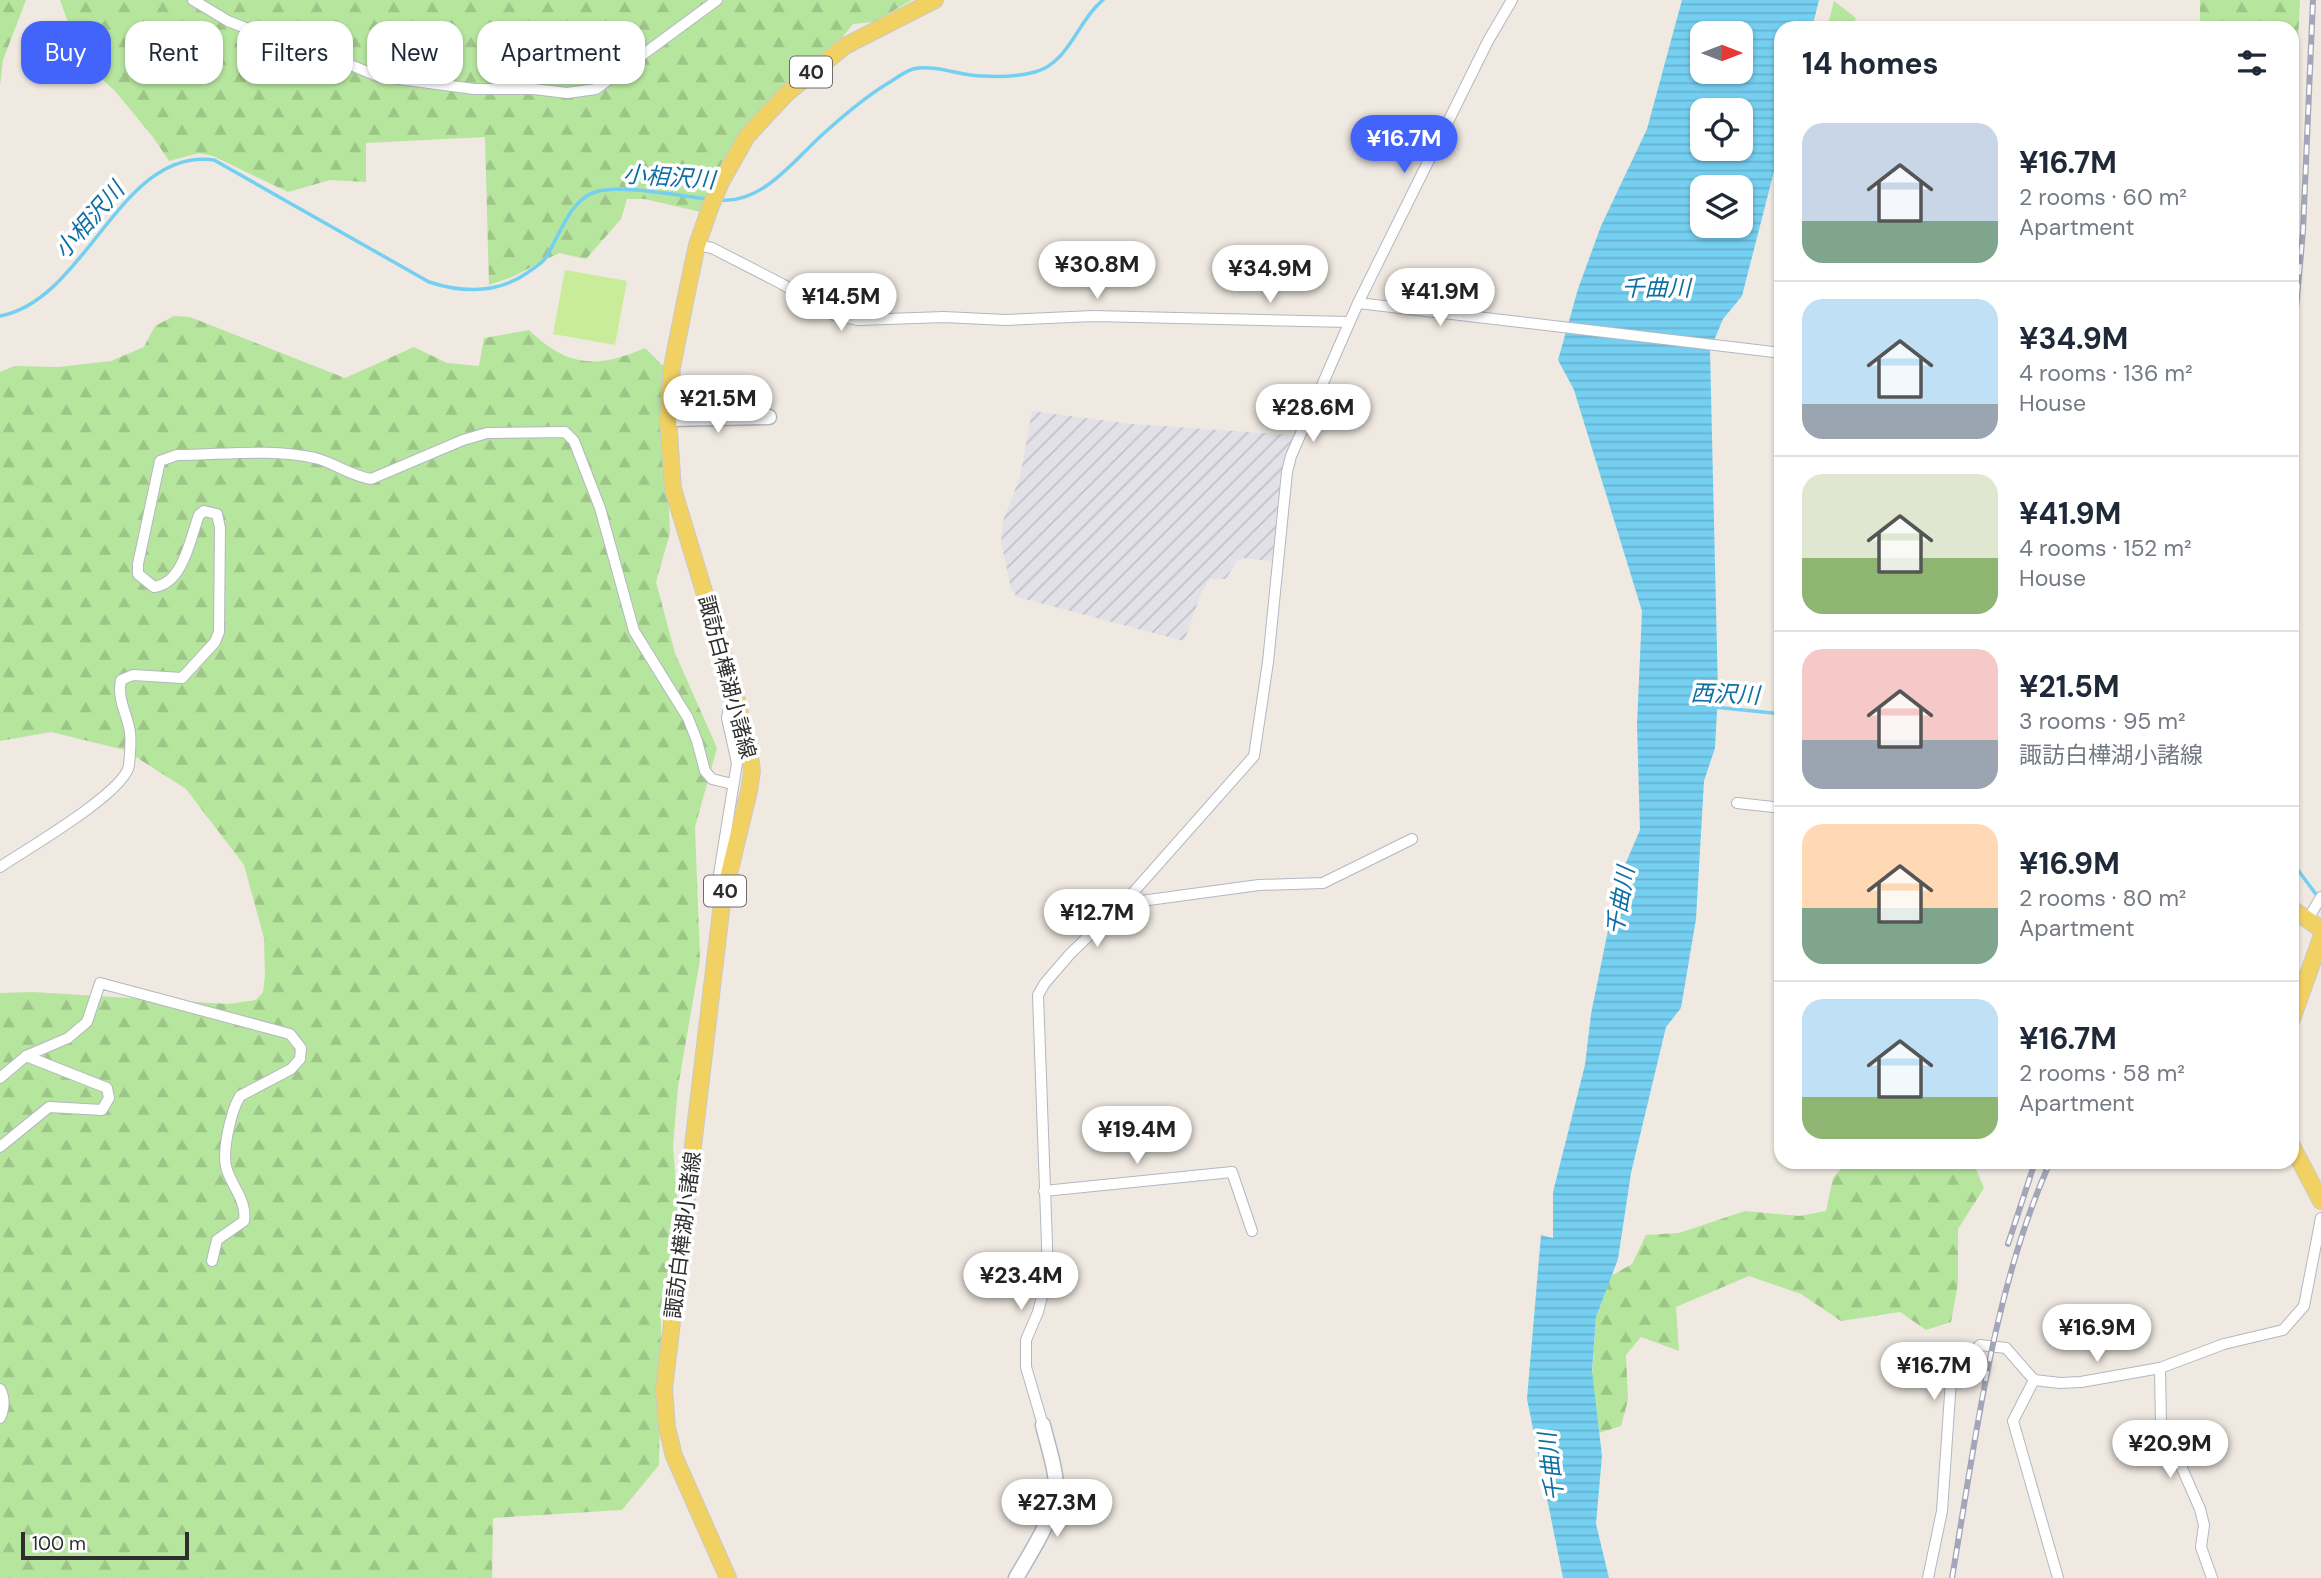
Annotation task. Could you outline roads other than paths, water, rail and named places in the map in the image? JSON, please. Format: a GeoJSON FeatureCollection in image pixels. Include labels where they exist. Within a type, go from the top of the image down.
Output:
{"type":"FeatureCollection","features":[{"type":"Feature","properties":{"kind":"main road","name":"諏訪白樺湖小諸線"},"geometry":{"type":"LineString","coordinates":[[728,1578],[674,1457],[667,1428],[664,1389],[722,904],[752,771],[736,697],[673,489],[668,419],[672,367],[697,246],[721,182],[747,136],[808,74],[845,47],[935,0]]}},
{"type":"Feature","properties":{"kind":"main road"},"geometry":{"type":"LineString","coordinates":[[2299,999],[2321,938]]}},
{"type":"Feature","properties":{"kind":"main road"},"geometry":{"type":"LineString","coordinates":[[2299,1159],[2321,1201]]}},
{"type":"Feature","properties":{"kind":"street"},"geometry":{"type":"LineString","coordinates":[[193,0],[228,21],[377,76],[474,89],[534,89],[567,93],[596,89],[717,0]]}},
{"type":"Feature","properties":{"kind":"street"},"geometry":{"type":"LineString","coordinates":[[1016,1578],[1035,1547],[1050,1514],[1056,1484],[1026,1367],[1026,1340],[1038,1312],[1048,1272],[1049,1236],[1044,1191],[1038,995],[1070,954],[1130,896],[1254,756],[1268,662],[1287,472],[1291,456],[1358,303],[1512,0]]}},
{"type":"Feature","properties":{"kind":"street"},"geometry":{"type":"LineString","coordinates":[[697,246],[712,248],[803,295],[834,315],[858,320],[944,317],[1005,320],[1093,316],[1349,323]]}},
{"type":"Feature","properties":{"kind":"street"},"geometry":{"type":"LineString","coordinates":[[1358,303],[1774,352]]}},
{"type":"Feature","properties":{"kind":"street"},"geometry":{"type":"LineString","coordinates":[[668,419],[769,417]]}},
{"type":"Feature","properties":{"kind":"street"},"geometry":{"type":"LineString","coordinates":[[0,867],[96,803],[119,783],[128,771],[130,733],[118,693],[121,680],[133,674],[182,678],[215,642],[219,632],[220,528],[217,514],[204,511],[199,515],[177,576],[165,586],[154,587],[138,574],[160,461],[177,455],[289,453],[319,459],[355,477],[371,479],[463,440],[487,433],[565,432],[573,441],[600,508],[634,631],[688,718],[705,771],[712,779],[732,784]]}},
{"type":"Feature","properties":{"kind":"street"},"geometry":{"type":"LineString","coordinates":[[722,904],[716,893],[737,763],[727,718],[729,708],[736,697]]}},
{"type":"Feature","properties":{"kind":"street"},"geometry":{"type":"LineString","coordinates":[[1737,803],[1774,807]]}},
{"type":"Feature","properties":{"kind":"street"},"geometry":{"type":"LineString","coordinates":[[1130,896],[1140,901],[1259,885],[1323,883],[1412,839]]}},
{"type":"Feature","properties":{"kind":"street"},"geometry":{"type":"LineString","coordinates":[[0,1079],[26,1056],[68,1038],[88,1021],[100,983],[290,1034],[301,1048],[300,1059],[291,1069],[240,1096],[235,1104],[225,1162],[245,1209],[244,1221],[217,1240],[212,1261]]}},
{"type":"Feature","properties":{"kind":"street"},"geometry":{"type":"LineString","coordinates":[[0,1146],[50,1107],[102,1110],[109,1098],[107,1088],[26,1056]]}},
{"type":"Feature","properties":{"kind":"street"},"geometry":{"type":"LineString","coordinates":[[1044,1191],[1232,1172],[1252,1231]]}},
{"type":"Feature","properties":{"kind":"street"},"geometry":{"type":"LineString","coordinates":[[1928,1578],[1942,1511],[1951,1380],[1959,1367],[1980,1345],[2006,1348],[2034,1380],[2081,1382],[2160,1368],[2224,1344],[2283,1330],[2304,1306],[2321,1218]]}},
{"type":"Feature","properties":{"kind":"street"},"geometry":{"type":"LineString","coordinates":[[2160,1368],[2161,1426],[2169,1448],[2181,1466],[2200,1509],[2204,1525],[2201,1547],[2212,1578]]}},
{"type":"Feature","properties":{"kind":"street"},"geometry":{"type":"LineString","coordinates":[[2034,1380],[2013,1421],[2058,1578]]}},
{"type":"Feature","properties":{"kind":"street"},"geometry":{"type":"LineString","coordinates":[[0,1389],[3,1395],[3,1411],[0,1418]]}},
{"type":"Feature","properties":{"kind":"water","name":"千曲川"},"geometry":{"type":"Polygon","coordinates":[[[1682,0],[1819,0],[1814,21],[1774,21],[1774,171],[1742,296],[1723,319],[1710,350],[1718,693],[1715,748],[1704,781],[1696,919],[1681,1008],[1666,1027],[1631,1173],[1618,1259],[1596,1317],[1592,1371],[1602,1456],[1596,1524],[1609,1578],[1563,1578],[1527,1399],[1541,1235],[1553,1238],[1553,1192],[1585,1065],[1591,1014],[1618,881],[1640,830],[1637,725],[1642,611],[1574,390],[1558,360],[1578,289],[1601,226],[1647,129],[1682,0]]]}},
{"type":"Feature","properties":{"kind":"waterway","name":"小相沢川"},"geometry":{"type":"LineString","coordinates":[[718,200],[734,200],[763,188],[789,168],[855,106],[910,70],[930,68],[1002,76],[1035,72],[1047,67],[1065,51],[1094,8],[1103,0]]}},
{"type":"Feature","properties":{"kind":"waterway","name":"小相沢川"},"geometry":{"type":"LineString","coordinates":[[0,316],[30,304],[57,283],[128,199],[153,177],[181,162],[214,160],[429,282],[467,290],[504,285],[538,265],[544,260],[578,203],[595,192],[619,189],[707,199]]}},
{"type":"Feature","properties":{"kind":"waterway","name":"西沢川"},"geometry":{"type":"LineString","coordinates":[[1714,707],[1774,713]]}},
{"type":"Feature","properties":{"kind":"waterway","name":"西沢川"},"geometry":{"type":"LineString","coordinates":[[2299,871],[2318,897]]}},
{"type":"Feature","properties":{"kind":"railway"},"geometry":{"type":"LineString","coordinates":[[2299,276],[2313,0]]}},
{"type":"Feature","properties":{"kind":"railway"},"geometry":{"type":"LineString","coordinates":[[2008,1244],[2033,1169]]}},
{"type":"Feature","properties":{"kind":"railway"},"geometry":{"type":"LineString","coordinates":[[1952,1578],[1978,1419],[2000,1314],[2030,1212],[2047,1169]]}}]}
